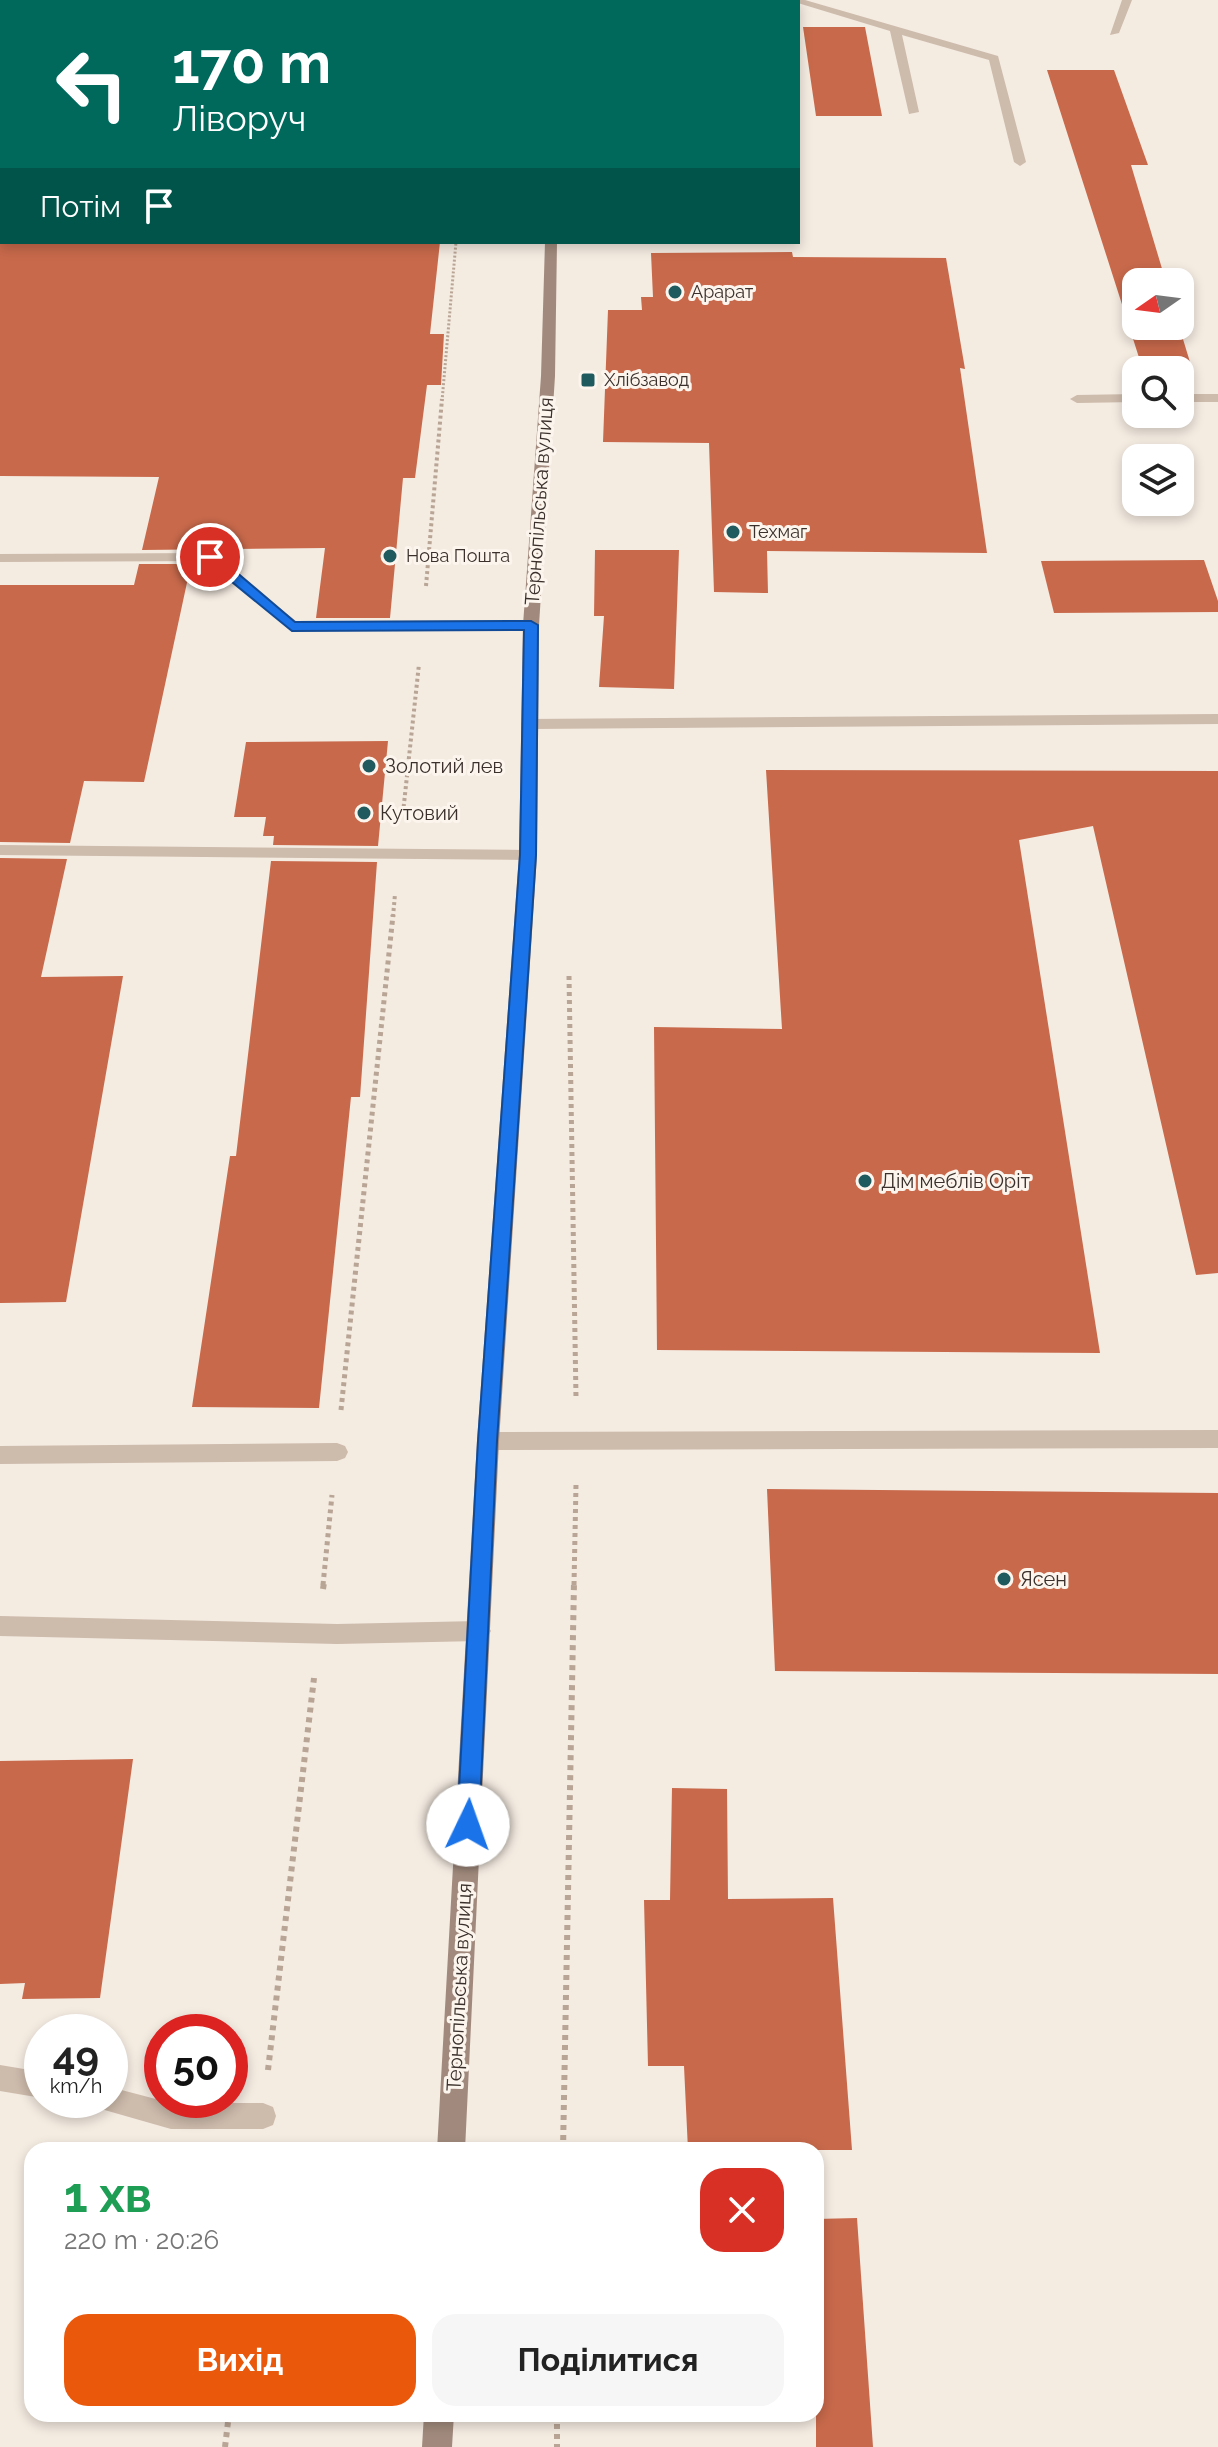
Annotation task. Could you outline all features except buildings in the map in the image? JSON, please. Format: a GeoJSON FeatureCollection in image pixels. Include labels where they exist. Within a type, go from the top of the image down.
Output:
{"type":"FeatureCollection","features":[{"type":"Feature","properties":{"kind":"main road","name":"Тернопільська вулиця"},"geometry":{"type":"LineString","coordinates":[[451,2142],[488,1441],[528,855],[531,625],[548,376],[551,244]]}},
{"type":"Feature","properties":{"kind":"main road"},"geometry":{"type":"LineString","coordinates":[[437,2447],[439,2422]]}},
{"type":"Feature","properties":{"kind":"lane"},"geometry":{"type":"LineString","coordinates":[[1114,33],[1127,0]]}},
{"type":"Feature","properties":{"kind":"lane"},"geometry":{"type":"LineString","coordinates":[[800,2],[994,58],[1020,162]]}},
{"type":"Feature","properties":{"kind":"lane"},"geometry":{"type":"LineString","coordinates":[[895,29],[913,112]]}},
{"type":"Feature","properties":{"kind":"lane"},"geometry":{"type":"LineString","coordinates":[[1077,399],[1122,398]]}},
{"type":"Feature","properties":{"kind":"lane"},"geometry":{"type":"LineString","coordinates":[[1194,398],[1218,398]]}},
{"type":"Feature","properties":{"kind":"lane"},"geometry":{"type":"LineString","coordinates":[[0,558],[210,557],[292,626],[531,625]]}},
{"type":"Feature","properties":{"kind":"lane"},"geometry":{"type":"LineString","coordinates":[[529,724],[1218,719]]}},
{"type":"Feature","properties":{"kind":"lane"},"geometry":{"type":"LineString","coordinates":[[0,850],[528,855]]}},
{"type":"Feature","properties":{"kind":"lane"},"geometry":{"type":"LineString","coordinates":[[488,1441],[1218,1439]]}},
{"type":"Feature","properties":{"kind":"lane"},"geometry":{"type":"LineString","coordinates":[[0,1455],[337,1452]]}},
{"type":"Feature","properties":{"kind":"lane"},"geometry":{"type":"LineString","coordinates":[[0,1626],[318,1632],[479,1631]]}},
{"type":"Feature","properties":{"kind":"lane"},"geometry":{"type":"LineString","coordinates":[[0,2078],[24,2082]]}},
{"type":"Feature","properties":{"kind":"lane"},"geometry":{"type":"LineString","coordinates":[[128,2105],[171,2116],[263,2116]]}},
{"type":"Feature","properties":{"kind":"path"},"geometry":{"type":"LineString","coordinates":[[263,2116],[318,1632],[399,855],[456,244]]}},
{"type":"Feature","properties":{"kind":"path"},"geometry":{"type":"LineString","coordinates":[[563,2142],[576,1441],[568,962]]}},
{"type":"Feature","properties":{"kind":"path"},"geometry":{"type":"LineString","coordinates":[[225,2447],[228,2422]]}},
{"type":"Feature","properties":{"kind":"path"},"geometry":{"type":"LineString","coordinates":[[557,2422],[557,2447]]}},
{"type":"Feature","properties":{"kind":"place","name":"Арарат"},"geometry":{"type":"Point","coordinates":[675,292]}},
{"type":"Feature","properties":{"kind":"place","name":"Хлібзавод"},"geometry":{"type":"Point","coordinates":[588,380]}},
{"type":"Feature","properties":{"kind":"place","name":"Техмаг"},"geometry":{"type":"Point","coordinates":[733,532]}},
{"type":"Feature","properties":{"kind":"place","name":"Нова Пошта"},"geometry":{"type":"Point","coordinates":[390,556]}},
{"type":"Feature","properties":{"kind":"place","name":"Золотий лев"},"geometry":{"type":"Point","coordinates":[369,766]}},
{"type":"Feature","properties":{"kind":"place","name":"Кутовий"},"geometry":{"type":"Point","coordinates":[364,813]}},
{"type":"Feature","properties":{"kind":"place","name":"Дім меблів Оріт"},"geometry":{"type":"Point","coordinates":[865,1181]}},
{"type":"Feature","properties":{"kind":"place","name":"Ясен"},"geometry":{"type":"Point","coordinates":[1004,1579]}},
{"type":"Feature","properties":{"kind":"route"},"geometry":{"type":"LineString","coordinates":[[210,557],[292,626],[398,628],[531,625],[528,855],[488,1441],[468,1825]]}}]}
